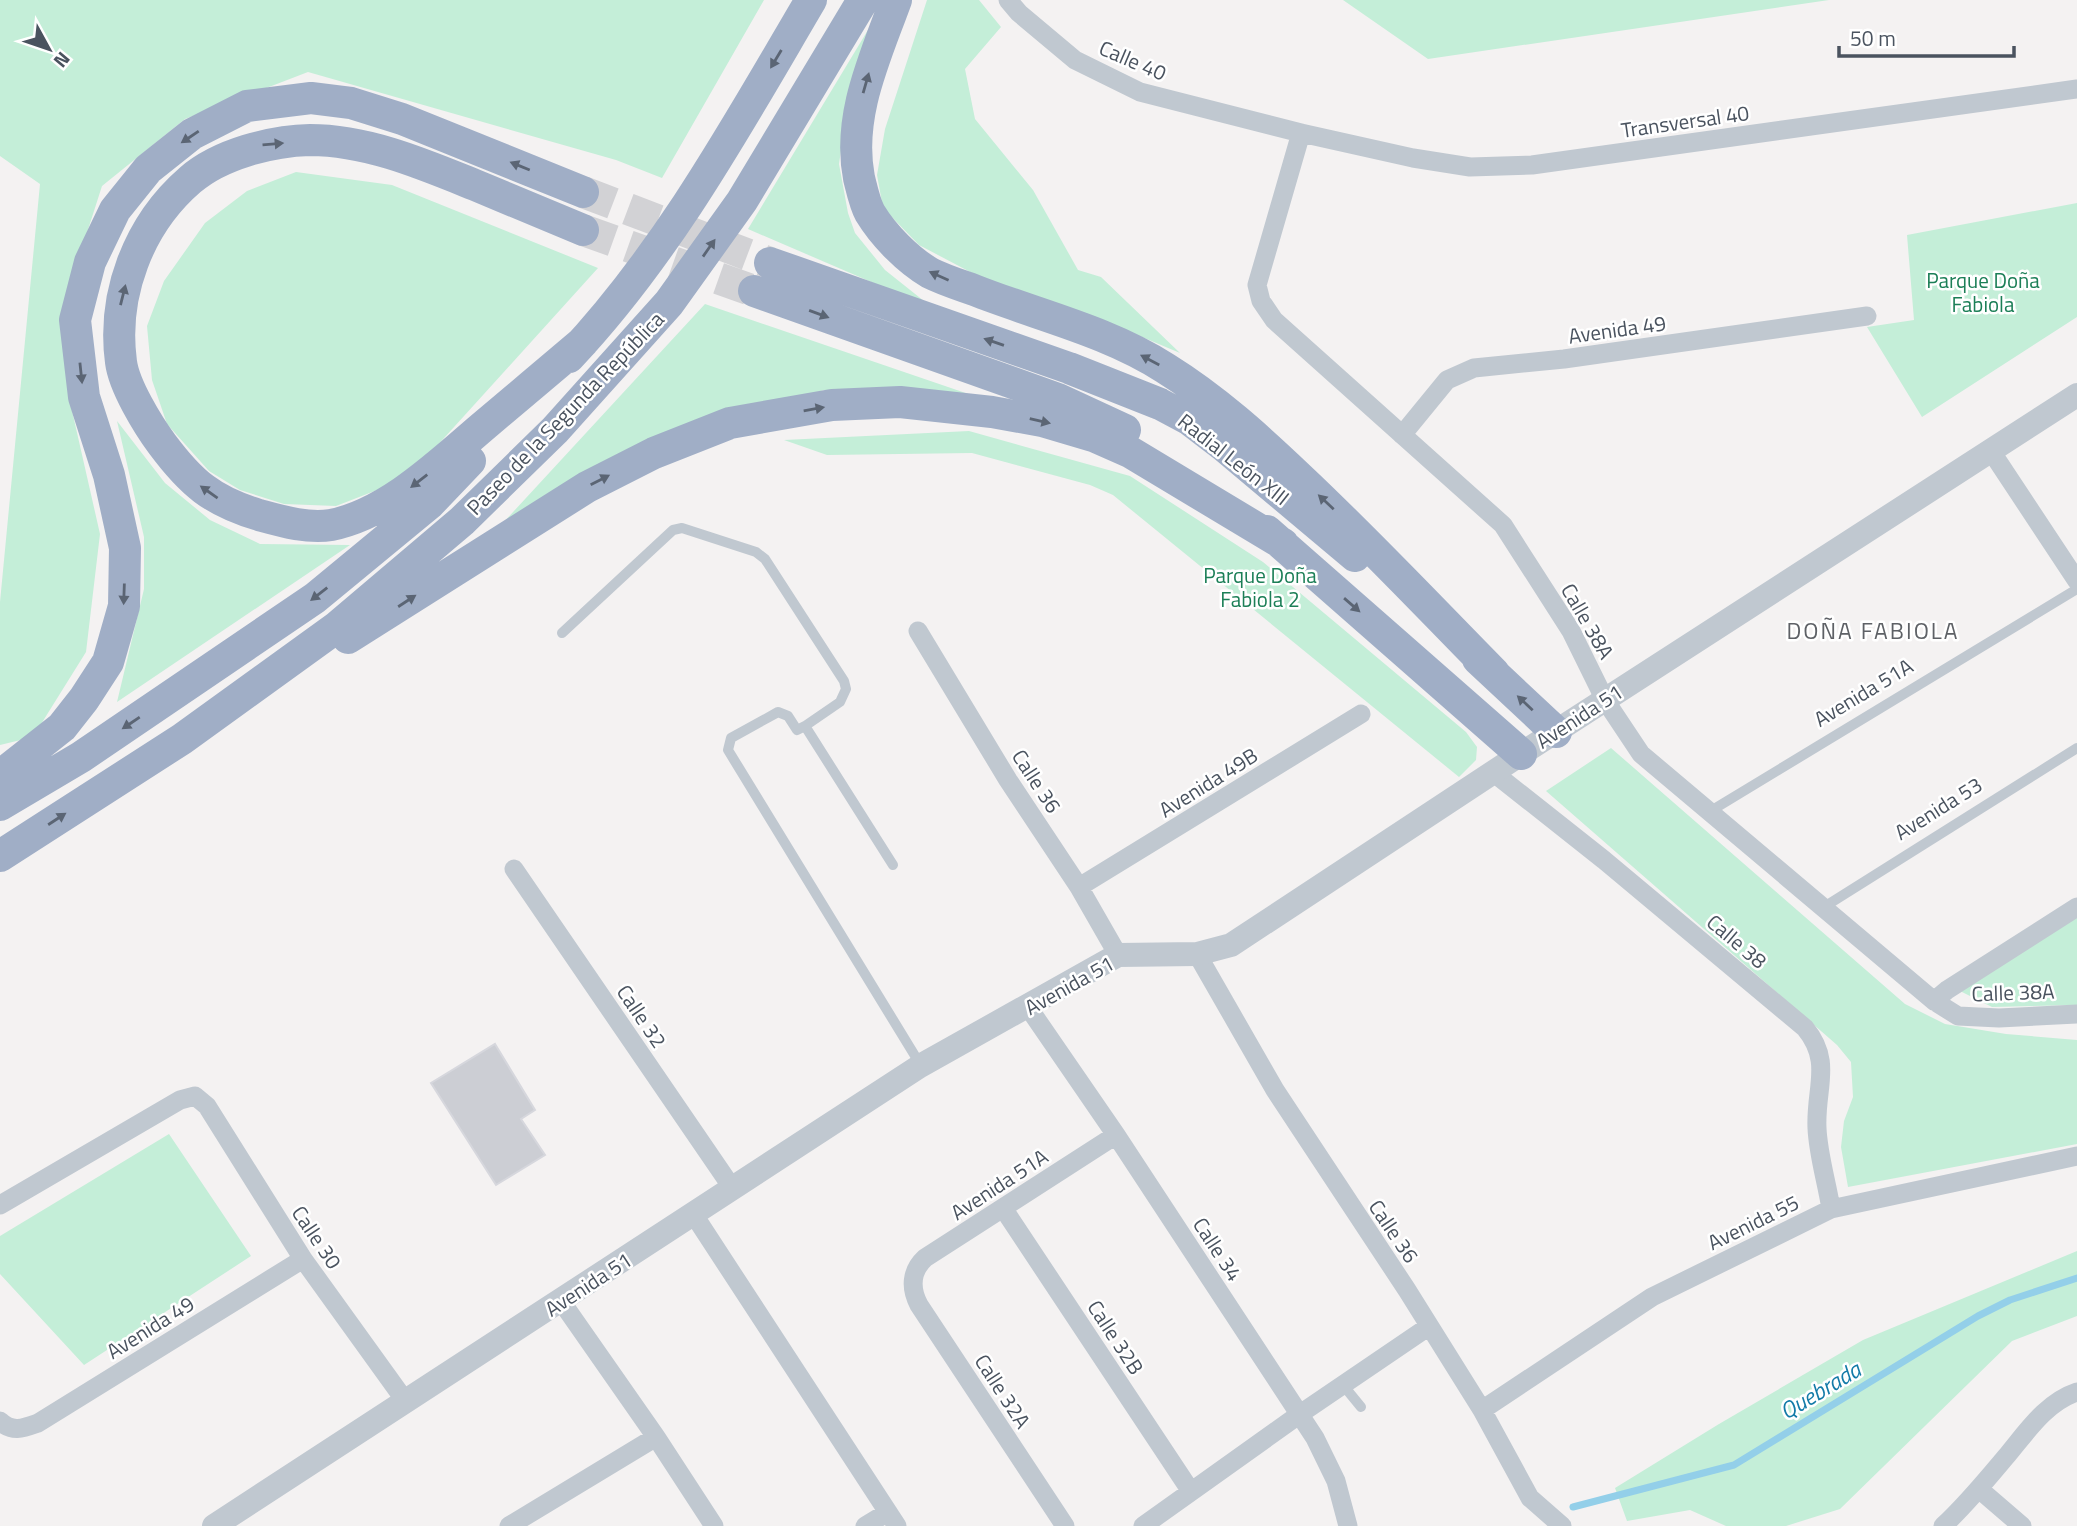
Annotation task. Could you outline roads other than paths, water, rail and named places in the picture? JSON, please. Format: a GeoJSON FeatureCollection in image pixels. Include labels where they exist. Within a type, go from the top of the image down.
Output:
{"type":"FeatureCollection","features":[{"type":"Feature","properties":{"kind":"highway","name":"Paseo de la Segunda República"},"geometry":{"type":"LineString","coordinates":[[0,805],[81,757],[315,598],[429,504],[583,342],[627,288],[702,184],[811,0]]}},
{"type":"Feature","properties":{"kind":"highway","name":"Paseo de la Segunda República"},"geometry":{"type":"LineString","coordinates":[[0,856],[182,739],[337,627],[462,521],[555,430],[669,303],[742,201],[863,0]]}},
{"type":"Feature","properties":{"kind":"highway"},"geometry":{"type":"LineString","coordinates":[[896,0],[860,105],[855,155],[861,187],[870,212],[887,236],[930,273],[1090,333],[1165,367],[1243,424],[1338,513],[1494,673]]}},
{"type":"Feature","properties":{"kind":"highway"},"geometry":{"type":"LineString","coordinates":[[0,776],[62,727],[84,698],[108,662],[124,606],[125,548],[108,475],[84,397],[75,320],[94,251],[115,209],[148,169],[192,134],[247,106],[286,99],[311,98],[351,103],[402,119],[583,192]]}},
{"type":"Feature","properties":{"kind":"highway"},"geometry":{"type":"LineString","coordinates":[[583,230],[415,160],[353,145],[311,140],[261,145],[219,163],[191,179],[160,211],[133,258],[120,310],[121,365],[144,419],[178,466],[210,496],[247,511],[290,523],[330,525],[369,511],[413,486],[583,342]]}},
{"type":"Feature","properties":{"kind":"highway","name":"Radial León XIII"},"geometry":{"type":"LineString","coordinates":[[770,263],[1123,388],[1190,420],[1494,673],[1556,732]]}},
{"type":"Feature","properties":{"kind":"highway","name":"Radial León XIII"},"geometry":{"type":"LineString","coordinates":[[754,291],[1058,400],[1104,419],[1174,457],[1283,544],[1521,754]]}},
{"type":"Feature","properties":{"kind":"highway"},"geometry":{"type":"LineString","coordinates":[[182,739],[587,487],[654,453],[730,424],[832,405],[900,402],[992,412],[1042,421],[1096,437],[1130,452],[1283,544]]}},
{"type":"Feature","properties":{"kind":"street","name":"Calle 40"},"geometry":{"type":"LineString","coordinates":[[1008,0],[1019,13],[1075,60],[1140,92],[1301,133]]}},
{"type":"Feature","properties":{"kind":"street","name":"Transversal 40"},"geometry":{"type":"LineString","coordinates":[[1301,133],[1413,158],[1470,167],[1532,165],[2077,89]]}},
{"type":"Feature","properties":{"kind":"street","name":"Calle 38A"},"geometry":{"type":"LineString","coordinates":[[1301,133],[1257,285],[1261,301],[1274,320],[1503,525],[1571,631],[1605,699],[1641,754],[1934,1002],[1958,1016],[1999,1018],[2077,1014]]}},
{"type":"Feature","properties":{"kind":"street","name":"Avenida 49"},"geometry":{"type":"LineString","coordinates":[[1402,435],[1447,380],[1474,368],[1564,359],[1867,316]]}},
{"type":"Feature","properties":{"kind":"street","name":"Avenida 51"},"geometry":{"type":"LineString","coordinates":[[214,1526],[920,1066],[1118,956],[1197,954],[1231,945],[1605,699],[2077,395]]}},
{"type":"Feature","properties":{"kind":"street"},"geometry":{"type":"LineString","coordinates":[[1991,451],[2077,581]]}},
{"type":"Feature","properties":{"kind":"street","name":"Calle 36"},"geometry":{"type":"LineString","coordinates":[[918,631],[1008,780],[1079,887],[1118,956]]}},
{"type":"Feature","properties":{"kind":"street","name":"Avenida 49B"},"geometry":{"type":"LineString","coordinates":[[1079,887],[1361,714]]}},
{"type":"Feature","properties":{"kind":"street","name":"Calle 38"},"geometry":{"type":"LineString","coordinates":[[1494,773],[1704,943],[1805,1028],[1816,1042],[1822,1058],[1817,1129],[1831,1209]]}},
{"type":"Feature","properties":{"kind":"street","name":"Calle 32"},"geometry":{"type":"LineString","coordinates":[[514,869],[733,1189]]}},
{"type":"Feature","properties":{"kind":"street"},"geometry":{"type":"LineString","coordinates":[[1934,1002],[1947,990],[2077,907]]}},
{"type":"Feature","properties":{"kind":"street","name":"Calle 36"},"geometry":{"type":"LineString","coordinates":[[1197,954],[1275,1090],[1482,1410],[1530,1498],[1562,1526]]}},
{"type":"Feature","properties":{"kind":"street","name":"Calle 34"},"geometry":{"type":"LineString","coordinates":[[1028,1007],[1300,1414],[1331,1468],[1348,1526]]}},
{"type":"Feature","properties":{"kind":"street","name":"Calle 30"},"geometry":{"type":"LineString","coordinates":[[0,1205],[180,1100],[195,1096],[207,1106],[303,1259],[406,1402]]}},
{"type":"Feature","properties":{"kind":"street","name":"Avenida 51A"},"geometry":{"type":"LineString","coordinates":[[913,1278],[925,1258],[1116,1135]]}},
{"type":"Feature","properties":{"kind":"street","name":"Avenida 55"},"geometry":{"type":"LineString","coordinates":[[1482,1410],[1653,1297],[1831,1209],[2077,1156]]}},
{"type":"Feature","properties":{"kind":"street","name":"Calle 32B"},"geometry":{"type":"LineString","coordinates":[[1003,1208],[1190,1490]]}},
{"type":"Feature","properties":{"kind":"street"},"geometry":{"type":"LineString","coordinates":[[694,1214],[892,1519],[865,1526]]}},
{"type":"Feature","properties":{"kind":"street","name":"Avenida 49"},"geometry":{"type":"LineString","coordinates":[[0,1421],[6,1427],[21,1430],[38,1423],[303,1259]]}},
{"type":"Feature","properties":{"kind":"street","name":"Calle 32A"},"geometry":{"type":"LineString","coordinates":[[913,1278],[914,1296],[919,1305],[1065,1526]]}},
{"type":"Feature","properties":{"kind":"street"},"geometry":{"type":"LineString","coordinates":[[561,1301],[714,1526]]}},
{"type":"Feature","properties":{"kind":"street"},"geometry":{"type":"LineString","coordinates":[[1143,1526],[1190,1490],[1429,1327]]}},
{"type":"Feature","properties":{"kind":"street"},"geometry":{"type":"LineString","coordinates":[[1943,1526],[1979,1489],[2043,1412],[2077,1392]]}},
{"type":"Feature","properties":{"kind":"street"},"geometry":{"type":"LineString","coordinates":[[509,1526],[532,1520],[656,1437]]}},
{"type":"Feature","properties":{"kind":"street"},"geometry":{"type":"LineString","coordinates":[[1979,1489],[2022,1526]]}},
{"type":"Feature","properties":{"kind":"lane"},"geometry":{"type":"LineString","coordinates":[[562,633],[673,530],[682,528],[756,552],[765,559],[844,681],[846,689],[840,702],[805,726],[797,730],[788,716],[778,712],[731,738],[728,750],[920,1066]]}},
{"type":"Feature","properties":{"kind":"lane","name":"Avenida 51A"},"geometry":{"type":"LineString","coordinates":[[1709,812],[2077,589]]}},
{"type":"Feature","properties":{"kind":"lane"},"geometry":{"type":"LineString","coordinates":[[805,726],[894,865]]}},
{"type":"Feature","properties":{"kind":"lane","name":"Avenida 53"},"geometry":{"type":"LineString","coordinates":[[1824,907],[2077,748]]}},
{"type":"Feature","properties":{"kind":"lane"},"geometry":{"type":"LineString","coordinates":[[1343,1385],[1361,1408]]}},
{"type":"Feature","properties":{"kind":"waterway","name":"Quebrada"},"geometry":{"type":"LineString","coordinates":[[1573,1507],[1734,1465],[1978,1316],[2010,1300],[2077,1278]]}},
{"type":"Feature","properties":{"kind":"tunnel"},"geometry":{"type":"LineString","coordinates":[[583,192],[770,263]]}},
{"type":"Feature","properties":{"kind":"tunnel"},"geometry":{"type":"LineString","coordinates":[[583,230],[754,291]]}},
{"type":"Feature","properties":{"kind":"district","name":"DOÑA FABIOLA"},"geometry":{"type":"Point","coordinates":[1873,630]}},
{"type":"Feature","properties":{"kind":"park label","name":"Parque Doña Fabiola"},"geometry":{"type":"Point","coordinates":[1983,292]}},
{"type":"Feature","properties":{"kind":"park label","name":"Parque Doña Fabiola 2"},"geometry":{"type":"Point","coordinates":[1260,587]}}]}
